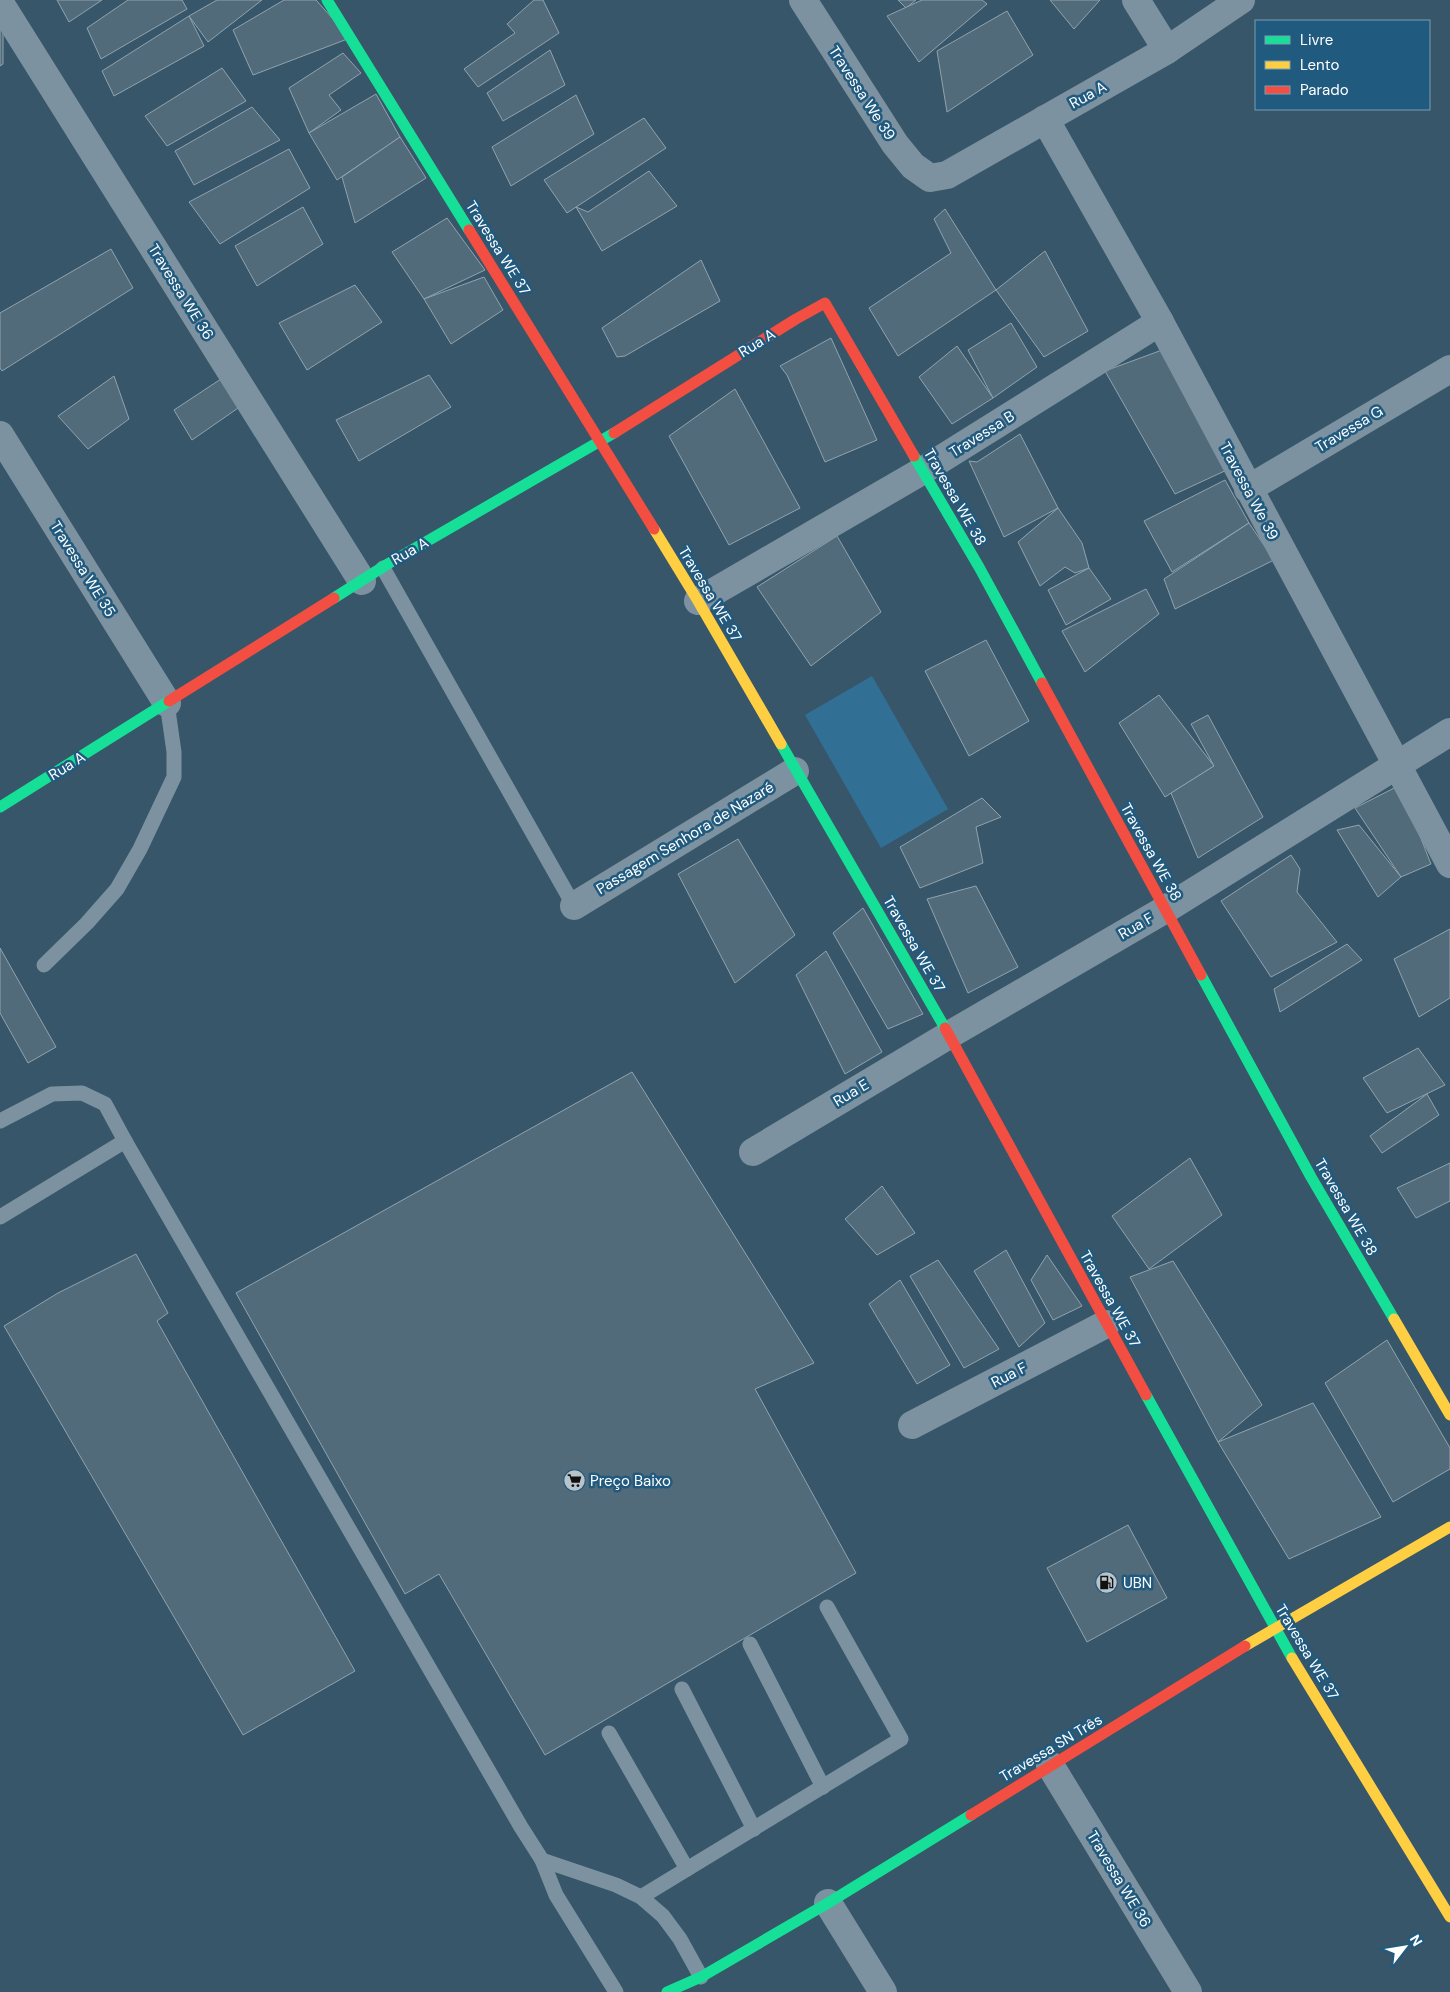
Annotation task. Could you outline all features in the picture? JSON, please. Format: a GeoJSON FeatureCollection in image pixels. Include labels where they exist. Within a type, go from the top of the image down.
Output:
{"type":"FeatureCollection","features":[{"type":"Feature","properties":{"kind":"street","name":"Travessa WE 37"},"geometry":{"type":"LineString","coordinates":[[327,0],[698,601],[949,1035],[1274,1628],[1450,1917]]}},
{"type":"Feature","properties":{"kind":"street","name":"Travessa We 39"},"geometry":{"type":"LineString","coordinates":[[803,0],[895,144],[913,166],[930,178]]}},
{"type":"Feature","properties":{"kind":"street"},"geometry":{"type":"LineString","coordinates":[[1136,0],[1167,50]]}},
{"type":"Feature","properties":{"kind":"street","name":"Rua A"},"geometry":{"type":"LineString","coordinates":[[930,178],[947,175],[1167,50],[1241,0]]}},
{"type":"Feature","properties":{"kind":"street","name":"Travessa WE 36"},"geometry":{"type":"LineString","coordinates":[[0,3],[372,574]]}},
{"type":"Feature","properties":{"kind":"street","name":"Travessa We 39"},"geometry":{"type":"LineString","coordinates":[[1045,118],[1160,322],[1248,490],[1450,864]]}},
{"type":"Feature","properties":{"kind":"street","name":"Rua A"},"geometry":{"type":"LineString","coordinates":[[0,807],[372,574],[600,442],[796,319],[825,303]]}},
{"type":"Feature","properties":{"kind":"street","name":"Travessa WE 38"},"geometry":{"type":"LineString","coordinates":[[825,303],[978,567],[1166,909],[1310,1177],[1450,1415]]}},
{"type":"Feature","properties":{"kind":"street","name":"Travessa B"},"geometry":{"type":"LineString","coordinates":[[698,601],[922,471],[1160,322]]}},
{"type":"Feature","properties":{"kind":"street","name":"Travessa G"},"geometry":{"type":"LineString","coordinates":[[1248,490],[1450,369]]}},
{"type":"Feature","properties":{"kind":"street","name":"Travessa WE 35"},"geometry":{"type":"LineString","coordinates":[[0,435],[167,703]]}},
{"type":"Feature","properties":{"kind":"street","name":"Rua F"},"geometry":{"type":"LineString","coordinates":[[949,1035],[1166,909],[1450,732]]}},
{"type":"Feature","properties":{"kind":"street","name":"Passagem Senhora de Nazaré"},"geometry":{"type":"LineString","coordinates":[[574,906],[795,771]]}},
{"type":"Feature","properties":{"kind":"street","name":"Rua E"},"geometry":{"type":"LineString","coordinates":[[753,1152],[949,1035]]}},
{"type":"Feature","properties":{"kind":"street","name":"Rua F"},"geometry":{"type":"LineString","coordinates":[[912,1425],[1106,1324]]}},
{"type":"Feature","properties":{"kind":"street","name":"Travessa SN Três"},"geometry":{"type":"LineString","coordinates":[[667,1992],[701,1977],[828,1903],[1274,1628],[1450,1527]]}},
{"type":"Feature","properties":{"kind":"street","name":"Travessa WE 36"},"geometry":{"type":"LineString","coordinates":[[1050,1765],[1188,1992]]}},
{"type":"Feature","properties":{"kind":"street"},"geometry":{"type":"LineString","coordinates":[[828,1903],[883,1992]]}},
{"type":"Feature","properties":{"kind":"lane"},"geometry":{"type":"LineString","coordinates":[[372,574],[574,906]]}},
{"type":"Feature","properties":{"kind":"lane"},"geometry":{"type":"LineString","coordinates":[[44,965],[87,923],[117,889],[140,849],[174,778],[174,752],[167,703]]}},
{"type":"Feature","properties":{"kind":"lane"},"geometry":{"type":"LineString","coordinates":[[0,1121],[52,1094],[82,1093],[105,1104],[542,1860],[556,1895],[616,1992]]}},
{"type":"Feature","properties":{"kind":"lane"},"geometry":{"type":"LineString","coordinates":[[0,1216],[125,1141]]}},
{"type":"Feature","properties":{"kind":"lane"},"geometry":{"type":"LineString","coordinates":[[641,1896],[901,1740],[827,1607]]}},
{"type":"Feature","properties":{"kind":"lane"},"geometry":{"type":"LineString","coordinates":[[750,1644],[823,1787]]}},
{"type":"Feature","properties":{"kind":"lane"},"geometry":{"type":"LineString","coordinates":[[682,1689],[754,1829]]}},
{"type":"Feature","properties":{"kind":"lane"},"geometry":{"type":"LineString","coordinates":[[610,1733],[687,1869]]}},
{"type":"Feature","properties":{"kind":"lane"},"geometry":{"type":"LineString","coordinates":[[542,1860],[616,1885],[641,1896],[663,1916],[680,1939],[701,1977]]}},
{"type":"Feature","properties":{"kind":"shaded area"},"geometry":{"type":"Polygon","coordinates":[[[872,676],[948,809],[881,848],[805,715],[872,676]]]}},
{"type":"Feature","properties":{"kind":"building"},"geometry":{"type":"Polygon","coordinates":[[[57,0],[102,0],[69,22],[57,0]]]}},
{"type":"Feature","properties":{"kind":"building"},"geometry":{"type":"Polygon","coordinates":[[[128,0],[182,0],[187,9],[101,59],[87,28],[128,0]]]}},
{"type":"Feature","properties":{"kind":"building"},"geometry":{"type":"Polygon","coordinates":[[[217,0],[262,0],[208,42],[189,16],[217,0]]]}},
{"type":"Feature","properties":{"kind":"building"},"geometry":{"type":"Polygon","coordinates":[[[284,0],[316,0],[350,38],[253,75],[233,30],[284,0]]]}},
{"type":"Feature","properties":{"kind":"building"},"geometry":{"type":"Polygon","coordinates":[[[534,0],[543,0],[559,33],[478,87],[464,69],[515,33],[507,24],[534,0]]]}},
{"type":"Feature","properties":{"kind":"building"},"geometry":{"type":"Polygon","coordinates":[[[898,0],[916,0],[906,8],[898,0]]]}},
{"type":"Feature","properties":{"kind":"building"},"geometry":{"type":"Polygon","coordinates":[[[922,0],[982,0],[987,4],[919,62],[887,16],[922,0]]]}},
{"type":"Feature","properties":{"kind":"building"},"geometry":{"type":"Polygon","coordinates":[[[1050,0],[1100,0],[1074,29],[1050,0]]]}},
{"type":"Feature","properties":{"kind":"building"},"geometry":{"type":"Polygon","coordinates":[[[1007,11],[1033,55],[947,112],[937,51],[1007,11]]]}},
{"type":"Feature","properties":{"kind":"building"},"geometry":{"type":"Polygon","coordinates":[[[189,16],[204,46],[114,96],[102,71],[189,16]]]}},
{"type":"Feature","properties":{"kind":"building"},"geometry":{"type":"Polygon","coordinates":[[[3,28],[3,64],[0,66],[0,30],[3,28]]]}},
{"type":"Feature","properties":{"kind":"building"},"geometry":{"type":"Polygon","coordinates":[[[550,50],[565,85],[503,121],[487,93],[550,50]]]}},
{"type":"Feature","properties":{"kind":"building"},"geometry":{"type":"Polygon","coordinates":[[[343,53],[361,73],[329,95],[341,110],[309,133],[289,88],[343,53]]]}},
{"type":"Feature","properties":{"kind":"building"},"geometry":{"type":"Polygon","coordinates":[[[222,68],[246,101],[167,146],[145,116],[222,68]]]}},
{"type":"Feature","properties":{"kind":"building"},"geometry":{"type":"Polygon","coordinates":[[[376,94],[400,137],[337,180],[309,133],[376,94]]]}},
{"type":"Feature","properties":{"kind":"building"},"geometry":{"type":"Polygon","coordinates":[[[576,95],[594,134],[511,186],[492,147],[576,95]]]}},
{"type":"Feature","properties":{"kind":"building"},"geometry":{"type":"Polygon","coordinates":[[[252,107],[280,140],[194,185],[175,151],[252,107]]]}},
{"type":"Feature","properties":{"kind":"building"},"geometry":{"type":"Polygon","coordinates":[[[644,118],[666,148],[567,213],[544,180],[644,118]]]}},
{"type":"Feature","properties":{"kind":"building"},"geometry":{"type":"Polygon","coordinates":[[[400,137],[426,178],[355,223],[342,177],[400,137]]]}},
{"type":"Feature","properties":{"kind":"building"},"geometry":{"type":"Polygon","coordinates":[[[289,149],[310,188],[220,244],[189,202],[289,149]]]}},
{"type":"Feature","properties":{"kind":"building"},"geometry":{"type":"Polygon","coordinates":[[[649,171],[677,206],[602,251],[576,207],[588,212],[649,171]]]}},
{"type":"Feature","properties":{"kind":"building"},"geometry":{"type":"Polygon","coordinates":[[[303,207],[323,244],[257,286],[235,246],[303,207]]]}},
{"type":"Feature","properties":{"kind":"building"},"geometry":{"type":"Polygon","coordinates":[[[945,209],[996,290],[898,356],[869,308],[951,253],[934,219],[945,209]]]}},
{"type":"Feature","properties":{"kind":"building"},"geometry":{"type":"Polygon","coordinates":[[[447,218],[485,270],[424,299],[392,252],[447,218]]]}},
{"type":"Feature","properties":{"kind":"building"},"geometry":{"type":"Polygon","coordinates":[[[111,249],[133,288],[2,371],[0,368],[0,313],[111,249]]]}},
{"type":"Feature","properties":{"kind":"building"},"geometry":{"type":"Polygon","coordinates":[[[1045,251],[1088,331],[1044,357],[996,290],[1045,251]]]}},
{"type":"Feature","properties":{"kind":"building"},"geometry":{"type":"Polygon","coordinates":[[[701,260],[720,301],[625,356],[617,357],[602,328],[701,260]]]}},
{"type":"Feature","properties":{"kind":"building"},"geometry":{"type":"Polygon","coordinates":[[[484,277],[503,310],[451,344],[424,299],[484,277]]]}},
{"type":"Feature","properties":{"kind":"building"},"geometry":{"type":"Polygon","coordinates":[[[355,285],[382,322],[307,370],[279,323],[355,285]]]}},
{"type":"Feature","properties":{"kind":"building"},"geometry":{"type":"Polygon","coordinates":[[[1011,323],[1037,367],[993,398],[968,350],[1011,323]]]}},
{"type":"Feature","properties":{"kind":"building"},"geometry":{"type":"Polygon","coordinates":[[[831,338],[877,440],[825,462],[787,375],[780,366],[831,338]]]}},
{"type":"Feature","properties":{"kind":"building"},"geometry":{"type":"Polygon","coordinates":[[[957,346],[993,398],[952,424],[919,377],[957,346]]]}},
{"type":"Feature","properties":{"kind":"building"},"geometry":{"type":"Polygon","coordinates":[[[1162,350],[1229,469],[1175,494],[1105,371],[1162,350]]]}},
{"type":"Feature","properties":{"kind":"building"},"geometry":{"type":"Polygon","coordinates":[[[227,375],[241,406],[192,440],[174,410],[227,375]]]}},
{"type":"Feature","properties":{"kind":"building"},"geometry":{"type":"Polygon","coordinates":[[[429,375],[451,407],[359,461],[336,420],[429,375]]]}},
{"type":"Feature","properties":{"kind":"building"},"geometry":{"type":"Polygon","coordinates":[[[114,376],[129,419],[88,449],[58,416],[114,376]]]}},
{"type":"Feature","properties":{"kind":"building"},"geometry":{"type":"Polygon","coordinates":[[[735,389],[800,508],[729,545],[669,436],[735,389]]]}},
{"type":"Feature","properties":{"kind":"building"},"geometry":{"type":"Polygon","coordinates":[[[1020,434],[1058,508],[1004,537],[969,461],[977,462],[1020,434]]]}},
{"type":"Feature","properties":{"kind":"building"},"geometry":{"type":"Polygon","coordinates":[[[1225,480],[1249,523],[1172,572],[1144,521],[1225,480]]]}},
{"type":"Feature","properties":{"kind":"building"},"geometry":{"type":"Polygon","coordinates":[[[1058,508],[1082,543],[1089,568],[1075,573],[1065,567],[1040,586],[1018,542],[1058,508]]]}},
{"type":"Feature","properties":{"kind":"building"},"geometry":{"type":"Polygon","coordinates":[[[1249,523],[1274,560],[1175,609],[1164,579],[1249,523]]]}},
{"type":"Feature","properties":{"kind":"building"},"geometry":{"type":"Polygon","coordinates":[[[837,536],[881,612],[811,666],[757,587],[837,536]]]}},
{"type":"Feature","properties":{"kind":"building"},"geometry":{"type":"Polygon","coordinates":[[[1089,568],[1111,599],[1066,625],[1048,590],[1089,568]]]}},
{"type":"Feature","properties":{"kind":"building"},"geometry":{"type":"Polygon","coordinates":[[[1146,589],[1159,614],[1085,672],[1062,631],[1146,589]]]}},
{"type":"Feature","properties":{"kind":"building"},"geometry":{"type":"Polygon","coordinates":[[[986,640],[1029,721],[969,756],[925,671],[986,640]]]}},
{"type":"Feature","properties":{"kind":"building"},"geometry":{"type":"Polygon","coordinates":[[[1159,695],[1214,766],[1165,797],[1119,723],[1159,695]]]}},
{"type":"Feature","properties":{"kind":"building"},"geometry":{"type":"Polygon","coordinates":[[[1208,715],[1263,817],[1198,858],[1171,793],[1214,766],[1191,724],[1208,715]]]}},
{"type":"Feature","properties":{"kind":"building"},"geometry":{"type":"Polygon","coordinates":[[[1400,785],[1431,864],[1401,877],[1355,808],[1400,785]]]}},
{"type":"Feature","properties":{"kind":"building"},"geometry":{"type":"Polygon","coordinates":[[[982,798],[1001,817],[976,827],[983,863],[920,888],[900,847],[982,798]]]}},
{"type":"Feature","properties":{"kind":"building"},"geometry":{"type":"Polygon","coordinates":[[[1359,825],[1401,877],[1378,897],[1337,830],[1359,825]]]}},
{"type":"Feature","properties":{"kind":"building"},"geometry":{"type":"Polygon","coordinates":[[[738,839],[795,935],[735,983],[678,874],[738,839]]]}},
{"type":"Feature","properties":{"kind":"building"},"geometry":{"type":"Polygon","coordinates":[[[1291,855],[1300,869],[1297,892],[1337,942],[1271,977],[1221,901],[1291,855]]]}},
{"type":"Feature","properties":{"kind":"building"},"geometry":{"type":"Polygon","coordinates":[[[976,886],[1018,967],[968,993],[927,899],[976,886]]]}},
{"type":"Feature","properties":{"kind":"building"},"geometry":{"type":"Polygon","coordinates":[[[863,908],[923,1014],[888,1029],[833,933],[863,908]]]}},
{"type":"Feature","properties":{"kind":"building"},"geometry":{"type":"Polygon","coordinates":[[[1450,929],[1450,998],[1419,1017],[1394,959],[1450,929]]]}},
{"type":"Feature","properties":{"kind":"building"},"geometry":{"type":"Polygon","coordinates":[[[1347,944],[1362,960],[1280,1012],[1274,989],[1347,944]]]}},
{"type":"Feature","properties":{"kind":"building"},"geometry":{"type":"Polygon","coordinates":[[[0,948],[56,1047],[28,1063],[0,1013],[0,948]]]}},
{"type":"Feature","properties":{"kind":"building"},"geometry":{"type":"Polygon","coordinates":[[[826,951],[882,1052],[845,1074],[796,975],[826,951]]]}},
{"type":"Feature","properties":{"kind":"building"},"geometry":{"type":"Polygon","coordinates":[[[1418,1048],[1445,1085],[1387,1113],[1363,1078],[1418,1048]]]}},
{"type":"Feature","properties":{"kind":"building","name":"Preço Baixo"},"geometry":{"type":"Polygon","coordinates":[[[632,1072],[814,1363],[755,1389],[856,1573],[545,1755],[439,1574],[405,1594],[236,1293],[632,1072]]]}},
{"type":"Feature","properties":{"kind":"building"},"geometry":{"type":"Polygon","coordinates":[[[1427,1094],[1439,1115],[1382,1153],[1370,1136],[1427,1094]]]}},
{"type":"Feature","properties":{"kind":"building"},"geometry":{"type":"Polygon","coordinates":[[[1190,1158],[1222,1215],[1149,1269],[1112,1216],[1190,1158]]]}},
{"type":"Feature","properties":{"kind":"building"},"geometry":{"type":"Polygon","coordinates":[[[1450,1163],[1450,1201],[1416,1218],[1397,1188],[1450,1163]]]}},
{"type":"Feature","properties":{"kind":"building"},"geometry":{"type":"Polygon","coordinates":[[[882,1186],[915,1233],[877,1255],[845,1219],[882,1186]]]}},
{"type":"Feature","properties":{"kind":"building"},"geometry":{"type":"Polygon","coordinates":[[[1006,1250],[1045,1323],[1019,1347],[974,1271],[1006,1250]]]}},
{"type":"Feature","properties":{"kind":"building"},"geometry":{"type":"Polygon","coordinates":[[[136,1254],[168,1313],[157,1321],[355,1671],[243,1735],[4,1326],[58,1293],[136,1254]]]}},
{"type":"Feature","properties":{"kind":"building"},"geometry":{"type":"Polygon","coordinates":[[[1047,1255],[1082,1306],[1053,1320],[1031,1280],[1047,1255]]]}},
{"type":"Feature","properties":{"kind":"building"},"geometry":{"type":"Polygon","coordinates":[[[938,1260],[999,1349],[964,1368],[910,1276],[938,1260]]]}},
{"type":"Feature","properties":{"kind":"building"},"geometry":{"type":"Polygon","coordinates":[[[1173,1261],[1262,1405],[1218,1442],[1130,1277],[1173,1261]]]}},
{"type":"Feature","properties":{"kind":"building"},"geometry":{"type":"Polygon","coordinates":[[[900,1280],[950,1365],[917,1384],[869,1304],[900,1280]]]}},
{"type":"Feature","properties":{"kind":"building"},"geometry":{"type":"Polygon","coordinates":[[[1387,1340],[1450,1448],[1450,1469],[1393,1502],[1325,1383],[1387,1340]]]}},
{"type":"Feature","properties":{"kind":"building"},"geometry":{"type":"Polygon","coordinates":[[[1313,1403],[1381,1517],[1289,1559],[1218,1442],[1313,1403]]]}},
{"type":"Feature","properties":{"kind":"building","name":"UBN"},"geometry":{"type":"Polygon","coordinates":[[[1128,1525],[1167,1598],[1087,1642],[1047,1568],[1128,1525]]]}},
{"type":"Feature","properties":{"kind":"traffic: fast"},"geometry":{"type":"LineString","coordinates":[[327,0],[469,230]]}},
{"type":"Feature","properties":{"kind":"traffic: fast"},"geometry":{"type":"LineString","coordinates":[[334,598],[386,565],[614,433]]}},
{"type":"Feature","properties":{"kind":"traffic: fast"},"geometry":{"type":"LineString","coordinates":[[914,456],[979,567],[1042,683]]}},
{"type":"Feature","properties":{"kind":"traffic: fast"},"geometry":{"type":"LineString","coordinates":[[0,807],[169,701]]}},
{"type":"Feature","properties":{"kind":"traffic: fast"},"geometry":{"type":"LineString","coordinates":[[781,744],[945,1028]]}},
{"type":"Feature","properties":{"kind":"traffic: fast"},"geometry":{"type":"LineString","coordinates":[[1201,975],[1311,1177],[1394,1319]]}},
{"type":"Feature","properties":{"kind":"traffic: fast"},"geometry":{"type":"LineString","coordinates":[[1146,1395],[1292,1658]]}},
{"type":"Feature","properties":{"kind":"traffic: fast"},"geometry":{"type":"LineString","coordinates":[[667,1992],[701,1977],[828,1903],[971,1815]]}},
{"type":"Feature","properties":{"kind":"traffic: slow"},"geometry":{"type":"LineString","coordinates":[[654,529],[781,744]]}},
{"type":"Feature","properties":{"kind":"traffic: slow"},"geometry":{"type":"LineString","coordinates":[[1394,1319],[1450,1415]]}},
{"type":"Feature","properties":{"kind":"traffic: slow"},"geometry":{"type":"LineString","coordinates":[[1245,1646],[1450,1527]]}},
{"type":"Feature","properties":{"kind":"traffic: slow"},"geometry":{"type":"LineString","coordinates":[[1292,1658],[1450,1917]]}},
{"type":"Feature","properties":{"kind":"traffic: jam"},"geometry":{"type":"LineString","coordinates":[[469,230],[654,529]]}},
{"type":"Feature","properties":{"kind":"traffic: jam"},"geometry":{"type":"LineString","coordinates":[[614,433],[796,319],[825,303],[914,456]]}},
{"type":"Feature","properties":{"kind":"traffic: jam"},"geometry":{"type":"LineString","coordinates":[[169,701],[334,598]]}},
{"type":"Feature","properties":{"kind":"traffic: jam"},"geometry":{"type":"LineString","coordinates":[[1042,683],[1201,975]]}},
{"type":"Feature","properties":{"kind":"traffic: jam"},"geometry":{"type":"LineString","coordinates":[[945,1028],[1146,1395]]}},
{"type":"Feature","properties":{"kind":"traffic: jam"},"geometry":{"type":"LineString","coordinates":[[971,1815],[1245,1646]]}},
{"type":"Feature","properties":{"kind":"place","name":"Preço Baixo"},"geometry":{"type":"Point","coordinates":[574,1481]}},
{"type":"Feature","properties":{"kind":"place","name":"UBN"},"geometry":{"type":"Point","coordinates":[1107,1583]}}]}
